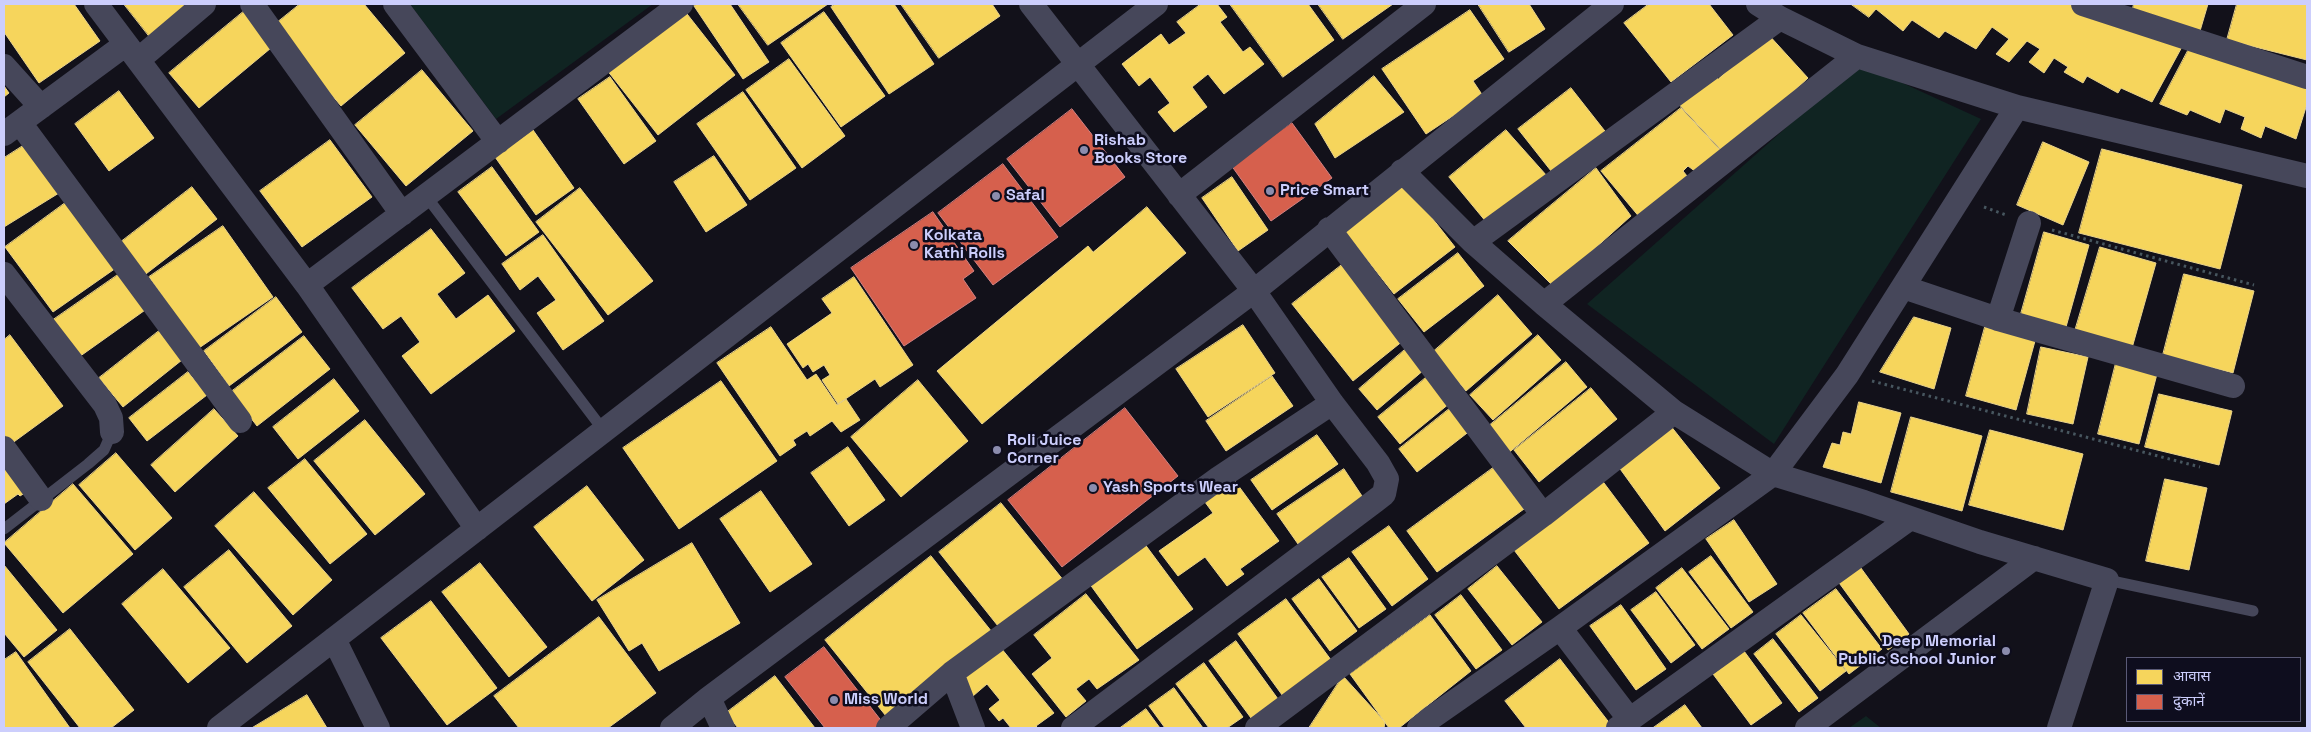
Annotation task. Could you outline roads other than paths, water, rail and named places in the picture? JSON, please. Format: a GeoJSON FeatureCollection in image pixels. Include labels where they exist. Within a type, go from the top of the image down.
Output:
{"type":"FeatureCollection","features":[{"type":"Feature","properties":{"kind":"street"},"geometry":{"type":"LineString","coordinates":[[96,4],[307,285],[477,529]]}},
{"type":"Feature","properties":{"kind":"street"},"geometry":{"type":"LineString","coordinates":[[204,4],[132,52],[41,107],[12,128],[240,421]]}},
{"type":"Feature","properties":{"kind":"street"},"geometry":{"type":"LineString","coordinates":[[252,4],[402,214]]}},
{"type":"Feature","properties":{"kind":"street"},"geometry":{"type":"LineString","coordinates":[[395,4],[498,142]]}},
{"type":"Feature","properties":{"kind":"street"},"geometry":{"type":"LineString","coordinates":[[307,285],[681,4]]}},
{"type":"Feature","properties":{"kind":"street"},"geometry":{"type":"LineString","coordinates":[[1031,4],[1254,291],[1332,403],[1378,463],[1387,479],[1384,494],[1073,728]]}},
{"type":"Feature","properties":{"kind":"street"},"geometry":{"type":"LineString","coordinates":[[218,728],[1156,4]]}},
{"type":"Feature","properties":{"kind":"street"},"geometry":{"type":"LineString","coordinates":[[1179,195],[1424,4]]}},
{"type":"Feature","properties":{"kind":"street"},"geometry":{"type":"LineString","coordinates":[[672,728],[709,698],[1254,291],[1612,4]]}},
{"type":"Feature","properties":{"kind":"street"},"geometry":{"type":"LineString","coordinates":[[1758,4],[1780,18],[1857,56],[2017,107],[2307,176]]}},
{"type":"Feature","properties":{"kind":"street"},"geometry":{"type":"LineString","coordinates":[[2083,4],[2307,77]]}},
{"type":"Feature","properties":{"kind":"street"},"geometry":{"type":"LineString","coordinates":[[1473,242],[1780,18]]}},
{"type":"Feature","properties":{"kind":"street"},"geometry":{"type":"LineString","coordinates":[[1544,304],[1857,56]]}},
{"type":"Feature","properties":{"kind":"street"},"geometry":{"type":"LineString","coordinates":[[4,66],[41,107]]}},
{"type":"Feature","properties":{"kind":"street"},"geometry":{"type":"LineString","coordinates":[[1428,725],[1773,474],[1847,375],[2017,107]]}},
{"type":"Feature","properties":{"kind":"street"},"geometry":{"type":"LineString","coordinates":[[1402,171],[1473,242],[1674,412],[1773,474],[1864,502],[1909,519],[2106,580],[2058,728]]}},
{"type":"Feature","properties":{"kind":"street"},"geometry":{"type":"LineString","coordinates":[[1998,319],[2029,223]]}},
{"type":"Feature","properties":{"kind":"street"},"geometry":{"type":"LineString","coordinates":[[1329,229],[1543,516]]}},
{"type":"Feature","properties":{"kind":"street"},"geometry":{"type":"LineString","coordinates":[[4,274],[105,405],[111,418],[112,432]]}},
{"type":"Feature","properties":{"kind":"street"},"geometry":{"type":"LineString","coordinates":[[1903,287],[1998,319],[2234,386]]}},
{"type":"Feature","properties":{"kind":"street"},"geometry":{"type":"LineString","coordinates":[[888,728],[952,673],[1219,478],[1332,403]]}},
{"type":"Feature","properties":{"kind":"street"},"geometry":{"type":"LineString","coordinates":[[1257,728],[1543,516],[1674,412]]}},
{"type":"Feature","properties":{"kind":"street"},"geometry":{"type":"LineString","coordinates":[[4,448],[41,499]]}},
{"type":"Feature","properties":{"kind":"street"},"geometry":{"type":"LineString","coordinates":[[1560,628],[1624,724],[1909,519]]}},
{"type":"Feature","properties":{"kind":"street"},"geometry":{"type":"LineString","coordinates":[[1807,728],[2034,558]]}},
{"type":"Feature","properties":{"kind":"street"},"geometry":{"type":"LineString","coordinates":[[334,639],[378,728]]}},
{"type":"Feature","properties":{"kind":"street"},"geometry":{"type":"LineString","coordinates":[[952,673],[972,728]]}},
{"type":"Feature","properties":{"kind":"street"},"geometry":{"type":"LineString","coordinates":[[709,698],[723,728]]}},
{"type":"Feature","properties":{"kind":"lane"},"geometry":{"type":"LineString","coordinates":[[426,196],[604,431]]}},
{"type":"Feature","properties":{"kind":"lane"},"geometry":{"type":"LineString","coordinates":[[4,529],[104,450],[112,432]]}},
{"type":"Feature","properties":{"kind":"lane"},"geometry":{"type":"LineString","coordinates":[[2106,580],[2253,611]]}},
{"type":"Feature","properties":{"kind":"place","name":"Rishab Books Store"},"geometry":{"type":"Point","coordinates":[1084,150]}},
{"type":"Feature","properties":{"kind":"place","name":"Price Smart"},"geometry":{"type":"Point","coordinates":[1270,191]}},
{"type":"Feature","properties":{"kind":"place","name":"Safal"},"geometry":{"type":"Point","coordinates":[996,196]}},
{"type":"Feature","properties":{"kind":"place","name":"Kolkata Kathi Rolls"},"geometry":{"type":"Point","coordinates":[914,245]}},
{"type":"Feature","properties":{"kind":"place","name":"Roli Juice Corner"},"geometry":{"type":"Point","coordinates":[997,450]}},
{"type":"Feature","properties":{"kind":"place","name":"Yash Sports Wear"},"geometry":{"type":"Point","coordinates":[1093,488]}},
{"type":"Feature","properties":{"kind":"place","name":"Deep Memorial Public School Junior"},"geometry":{"type":"Point","coordinates":[2006,651]}},
{"type":"Feature","properties":{"kind":"place","name":"Miss World"},"geometry":{"type":"Point","coordinates":[834,700]}}]}
